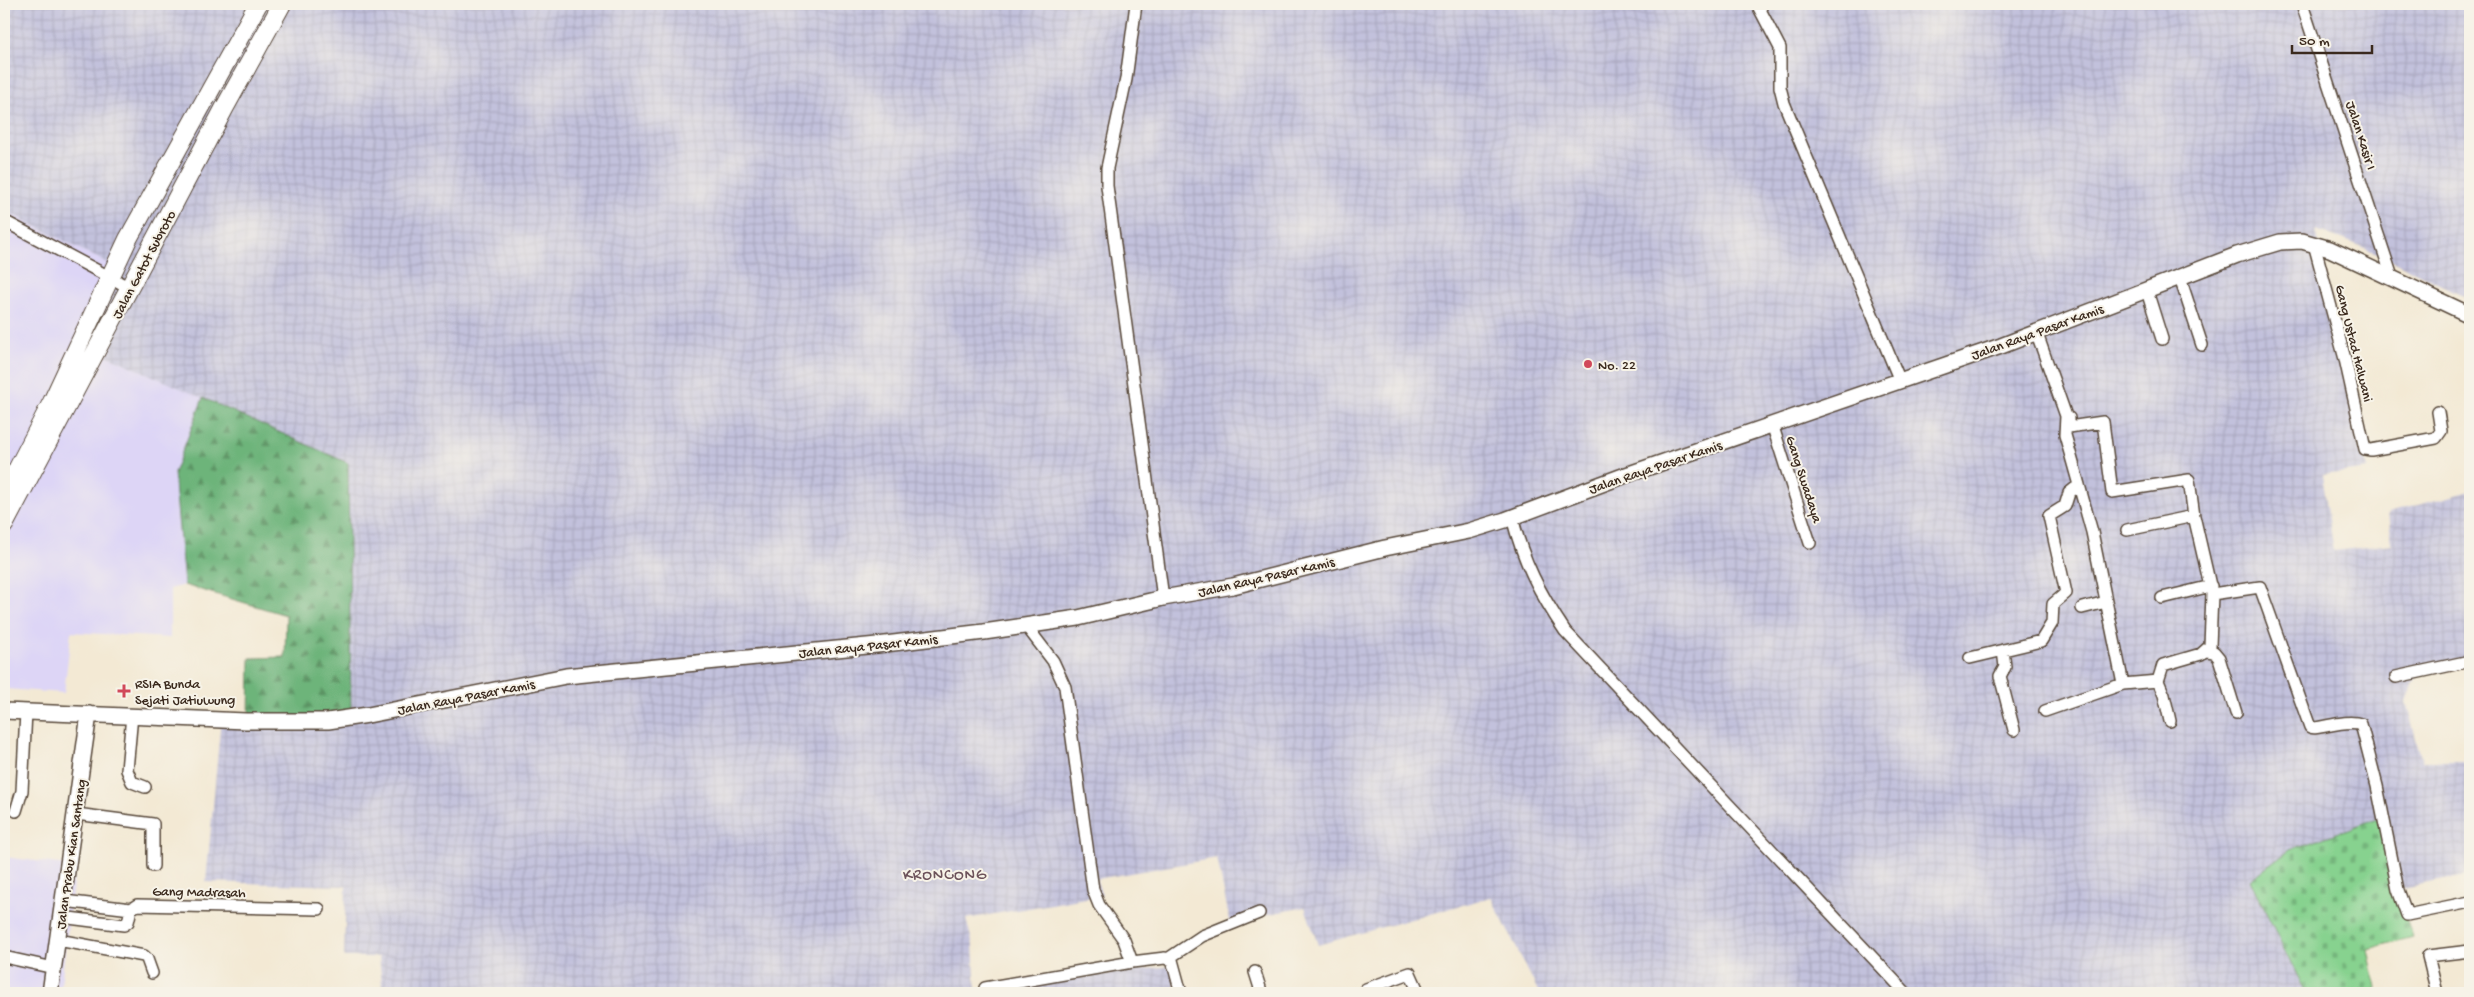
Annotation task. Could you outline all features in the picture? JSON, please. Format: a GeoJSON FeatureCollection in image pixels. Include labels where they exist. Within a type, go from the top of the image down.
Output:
{"type":"FeatureCollection","features":[{"type":"Feature","properties":{"kind":"highway","name":"Jalan Gatot Subroto"},"geometry":{"type":"LineString","coordinates":[[4,495],[52,402],[128,240],[258,4]]}},
{"type":"Feature","properties":{"kind":"highway","name":"Jalan Gatot Subroto"},"geometry":{"type":"LineString","coordinates":[[4,525],[225,107],[282,4]]}},
{"type":"Feature","properties":{"kind":"main road","name":"Jalan Raya Pasar Kamis"},"geometry":{"type":"LineString","coordinates":[[4,711],[246,721],[328,721],[368,715],[566,676],[887,644],[1028,626],[1078,618],[1163,598],[1234,586],[1385,548],[1446,536],[1512,517],[1772,424],[1900,381],[2267,246],[2292,241],[2314,244],[2392,277],[2470,315]]}},
{"type":"Feature","properties":{"kind":"main road","name":"Jalan Prabu Kian Santang"},"geometry":{"type":"LineString","coordinates":[[50,993],[89,714]]}},
{"type":"Feature","properties":{"kind":"street"},"geometry":{"type":"LineString","coordinates":[[1136,4],[1126,79],[1107,168],[1107,186],[1163,598]]}},
{"type":"Feature","properties":{"kind":"street"},"geometry":{"type":"LineString","coordinates":[[1757,4],[1780,48],[1780,87],[1784,104],[1900,381]]}},
{"type":"Feature","properties":{"kind":"street","name":"Jalan Kasir I"},"geometry":{"type":"LineString","coordinates":[[2302,4],[2392,277]]}},
{"type":"Feature","properties":{"kind":"street"},"geometry":{"type":"LineString","coordinates":[[4,221],[111,276],[130,288]]}},
{"type":"Feature","properties":{"kind":"street","name":"Gang Ustad Halwani"},"geometry":{"type":"LineString","coordinates":[[2314,244],[2345,359],[2365,449],[2371,450],[2436,438],[2441,431],[2438,412]]}},
{"type":"Feature","properties":{"kind":"street"},"geometry":{"type":"LineString","coordinates":[[2180,278],[2202,345]]}},
{"type":"Feature","properties":{"kind":"street"},"geometry":{"type":"LineString","coordinates":[[2147,291],[2162,339]]}},
{"type":"Feature","properties":{"kind":"street"},"geometry":{"type":"LineString","coordinates":[[2038,331],[2066,416],[2065,435],[2079,485],[2123,684]]}},
{"type":"Feature","properties":{"kind":"street"},"geometry":{"type":"LineString","coordinates":[[2038,331],[2069,417],[2069,427],[2103,422],[2112,492],[2188,480],[2194,516],[2212,590],[2212,634],[2207,651]]}},
{"type":"Feature","properties":{"kind":"street","name":"Gang Swadaya"},"geometry":{"type":"LineString","coordinates":[[1772,424],[1810,542]]}},
{"type":"Feature","properties":{"kind":"street"},"geometry":{"type":"LineString","coordinates":[[1970,658],[2041,641],[2052,623],[2053,604],[2066,593],[2050,514],[2065,506],[2069,493],[2079,485]]}},
{"type":"Feature","properties":{"kind":"street"},"geometry":{"type":"LineString","coordinates":[[2127,530],[2194,516]]}},
{"type":"Feature","properties":{"kind":"street"},"geometry":{"type":"LineString","coordinates":[[1512,517],[1526,562],[1542,598],[1565,631],[1906,993]]}},
{"type":"Feature","properties":{"kind":"street"},"geometry":{"type":"LineString","coordinates":[[2162,598],[2212,590],[2260,587],[2310,727],[2315,729],[2331,723],[2343,722],[2358,723],[2363,728],[2398,890],[2407,915],[2470,902]]}},
{"type":"Feature","properties":{"kind":"street"},"geometry":{"type":"LineString","coordinates":[[2082,608],[2106,602]]}},
{"type":"Feature","properties":{"kind":"street"},"geometry":{"type":"LineString","coordinates":[[1028,626],[1053,661],[1065,687],[1092,890],[1099,904],[1124,940],[1132,962]]}},
{"type":"Feature","properties":{"kind":"street"},"geometry":{"type":"LineString","coordinates":[[2003,650],[2005,667],[2000,676],[2014,730]]}},
{"type":"Feature","properties":{"kind":"street"},"geometry":{"type":"LineString","coordinates":[[2170,721],[2158,681],[2163,665],[2207,651],[2214,652],[2219,658],[2236,713]]}},
{"type":"Feature","properties":{"kind":"street"},"geometry":{"type":"LineString","coordinates":[[2396,677],[2470,661]]}},
{"type":"Feature","properties":{"kind":"street"},"geometry":{"type":"LineString","coordinates":[[2046,711],[2123,684],[2158,681]]}},
{"type":"Feature","properties":{"kind":"street"},"geometry":{"type":"LineString","coordinates":[[16,811],[22,792],[26,712]]}},
{"type":"Feature","properties":{"kind":"street"},"geometry":{"type":"LineString","coordinates":[[132,715],[127,770],[132,782],[145,787]]}},
{"type":"Feature","properties":{"kind":"street"},"geometry":{"type":"LineString","coordinates":[[76,814],[153,824],[153,866]]}},
{"type":"Feature","properties":{"kind":"street","name":"Gang Madrasah"},"geometry":{"type":"LineString","coordinates":[[64,901],[132,909],[137,905],[319,909]]}},
{"type":"Feature","properties":{"kind":"street"},"geometry":{"type":"LineString","coordinates":[[62,917],[124,925],[128,922],[132,909]]}},
{"type":"Feature","properties":{"kind":"street"},"geometry":{"type":"LineString","coordinates":[[985,988],[1132,962],[1169,958],[1202,936],[1259,913]]}},
{"type":"Feature","properties":{"kind":"street"},"geometry":{"type":"LineString","coordinates":[[58,940],[144,956],[152,973]]}},
{"type":"Feature","properties":{"kind":"street"},"geometry":{"type":"LineString","coordinates":[[2437,993],[2428,956],[2470,951]]}},
{"type":"Feature","properties":{"kind":"street"},"geometry":{"type":"LineString","coordinates":[[4,957],[54,968]]}},
{"type":"Feature","properties":{"kind":"street"},"geometry":{"type":"LineString","coordinates":[[1169,958],[1174,962],[1181,993]]}},
{"type":"Feature","properties":{"kind":"street"},"geometry":{"type":"LineString","coordinates":[[1255,972],[1260,988],[1258,993]]}},
{"type":"Feature","properties":{"kind":"street"},"geometry":{"type":"LineString","coordinates":[[1366,989],[1410,973],[1419,993]]}},
{"type":"Feature","properties":{"kind":"shaded area"},"geometry":{"type":"Polygon","coordinates":[[[4,4],[2464,4],[2470,21],[2470,299],[2361,246],[2316,230],[2368,469],[2322,475],[2334,551],[2392,544],[2388,513],[2470,491],[2470,656],[2419,669],[2406,701],[2422,761],[2464,761],[2470,819],[2470,875],[2397,889],[2250,880],[2306,993],[1539,993],[1491,897],[1318,945],[1305,907],[1230,922],[1217,858],[1096,879],[1102,895],[966,919],[973,945],[976,990],[1171,966],[1177,993],[383,993],[379,957],[344,957],[346,886],[206,882],[221,718],[300,720],[348,463],[77,342],[113,266],[4,210],[4,4]]]}},
{"type":"Feature","properties":{"kind":"shaded area"},"geometry":{"type":"Polygon","coordinates":[[[4,210],[113,266],[77,342],[203,398],[174,473],[184,585],[170,589],[170,638],[71,632],[64,693],[4,689],[4,547],[9,537],[4,535],[4,210]]]}},
{"type":"Feature","properties":{"kind":"shaded area"},"geometry":{"type":"Polygon","coordinates":[[[4,857],[75,866],[60,993],[4,993],[4,857]]]}},
{"type":"Feature","properties":{"kind":"green space"},"geometry":{"type":"Polygon","coordinates":[[[203,398],[348,463],[351,711],[300,720],[249,718],[250,658],[285,657],[286,615],[184,585],[174,473],[203,398]]]}},
{"type":"Feature","properties":{"kind":"green space"},"geometry":{"type":"Polygon","coordinates":[[[2381,817],[2397,889],[2412,937],[2368,949],[2377,993],[2306,993],[2250,880],[2290,850],[2381,817]]]}},
{"type":"Feature","properties":{"kind":"place","name":"No. 22"},"geometry":{"type":"Point","coordinates":[1588,364]}},
{"type":"Feature","properties":{"kind":"place","name":"RSIA Bunda Sejati Jatiuwung"},"geometry":{"type":"Point","coordinates":[124,691]}},
{"type":"Feature","properties":{"kind":"district","name":"KRONCONG"},"geometry":{"type":"Point","coordinates":[945,873]}}]}
